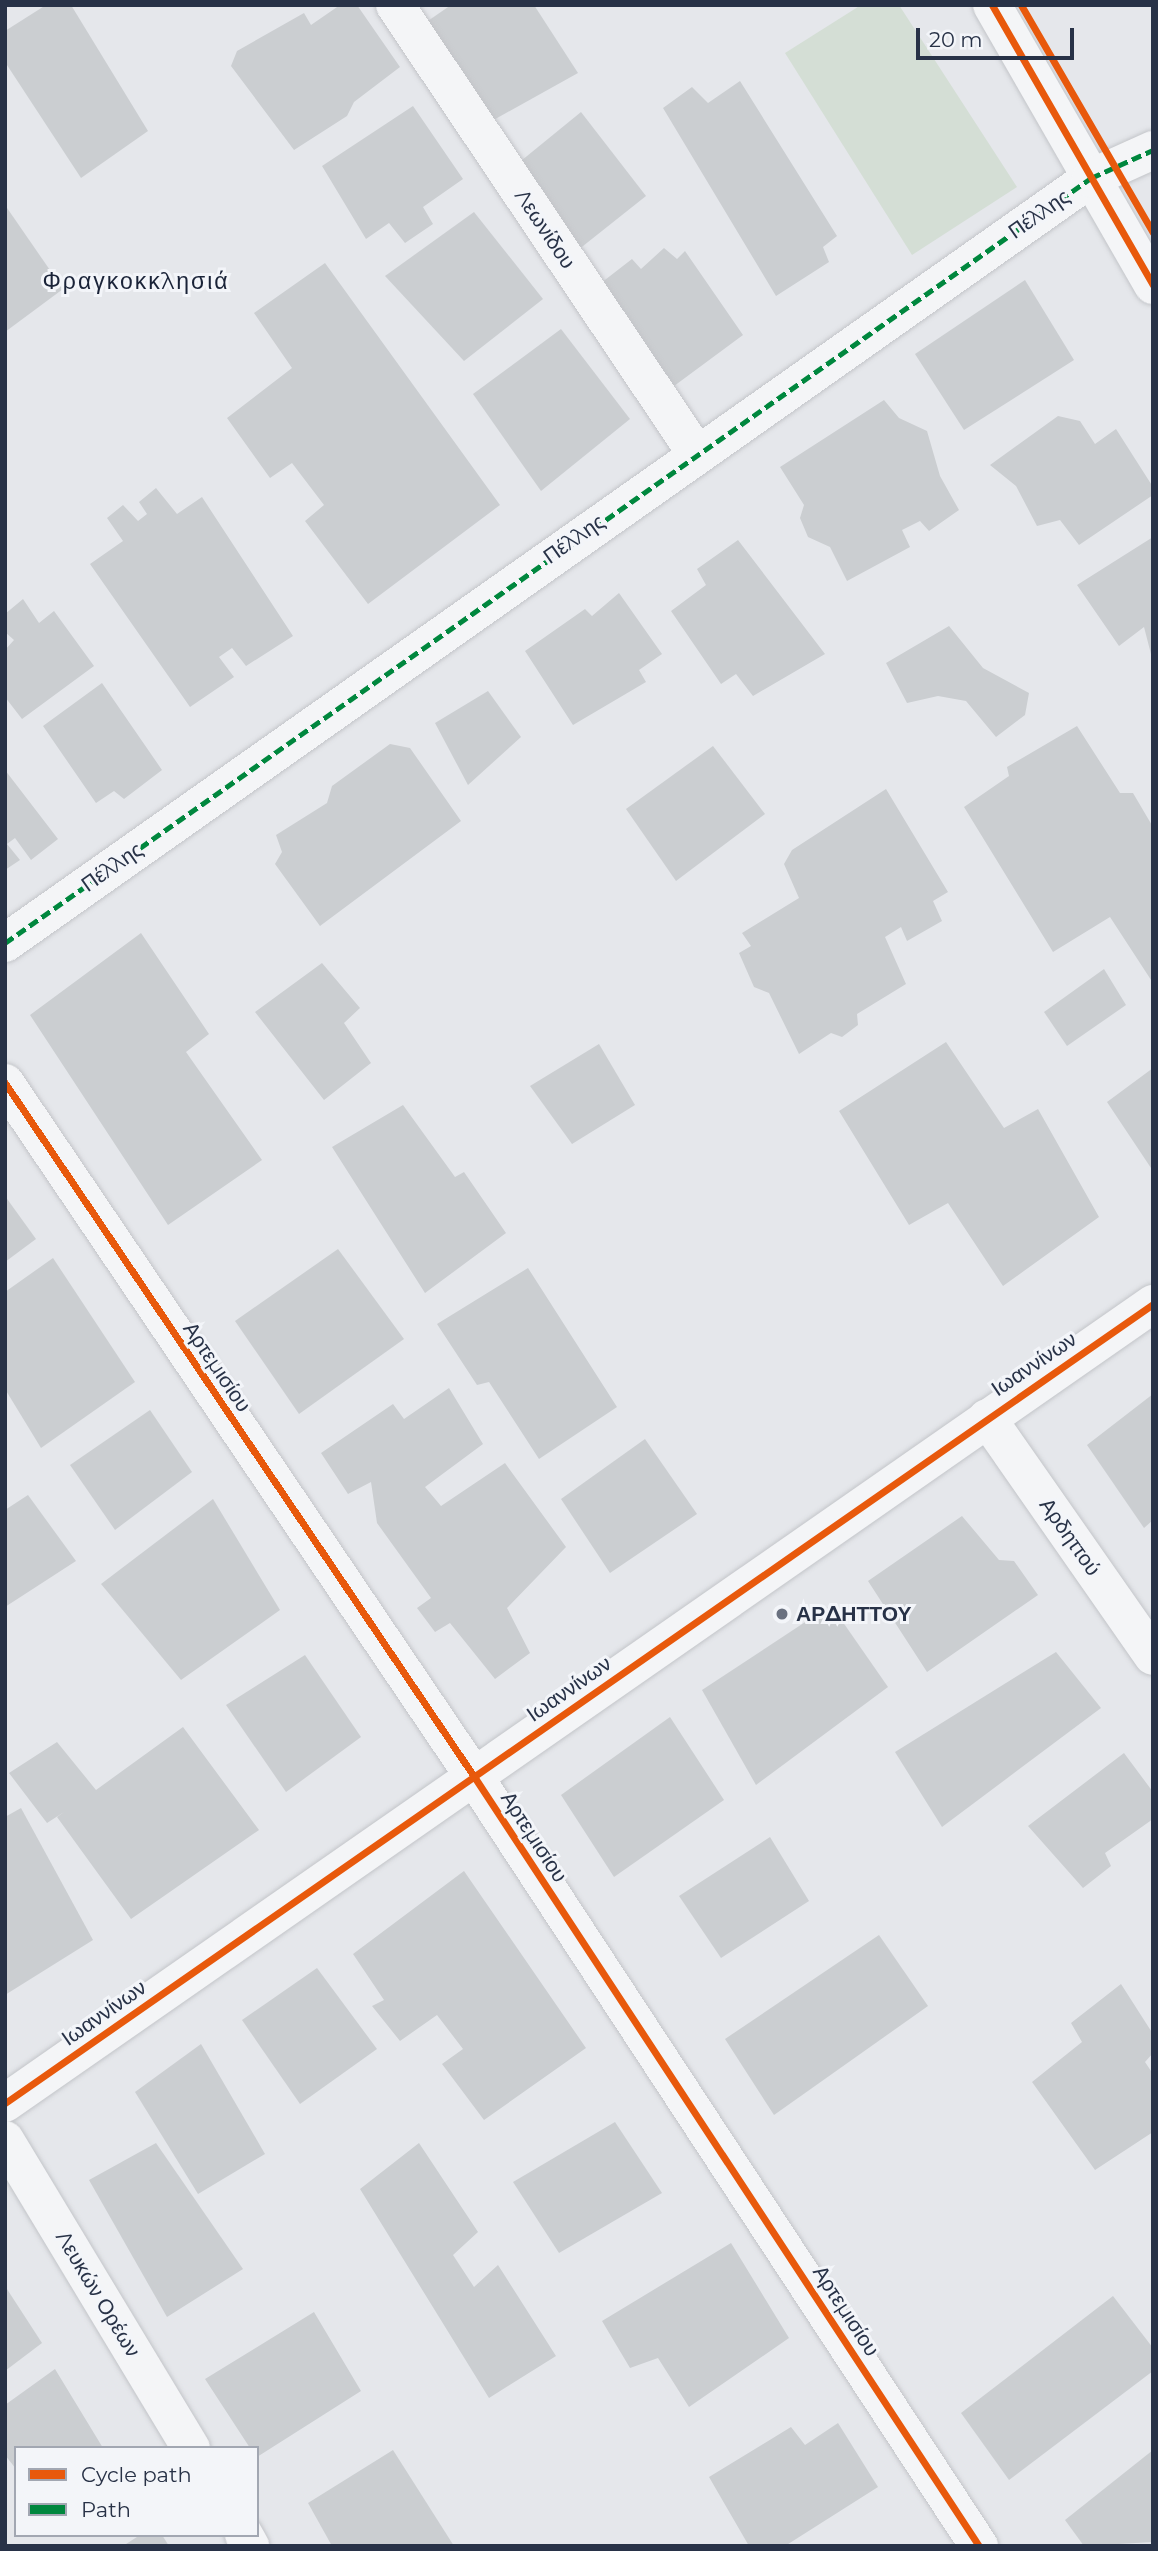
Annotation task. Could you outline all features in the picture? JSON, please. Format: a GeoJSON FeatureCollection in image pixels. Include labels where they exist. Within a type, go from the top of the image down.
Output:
{"type":"FeatureCollection","features":[{"type":"Feature","properties":{"kind":"street","name":"Λεωνίδου"},"geometry":{"type":"LineString","coordinates":[[395,5],[695,453]]}},
{"type":"Feature","properties":{"kind":"street"},"geometry":{"type":"LineString","coordinates":[[992,5],[1153,285]]}},
{"type":"Feature","properties":{"kind":"street","name":"Πέλλης"},"geometry":{"type":"LineString","coordinates":[[5,943],[695,453],[1091,178],[1153,150]]}},
{"type":"Feature","properties":{"kind":"street","name":"Αρτεμισίου"},"geometry":{"type":"LineString","coordinates":[[5,1083],[475,1778],[979,2546]]}},
{"type":"Feature","properties":{"kind":"street","name":"Ιωαννίνων"},"geometry":{"type":"LineString","coordinates":[[5,2103],[1153,1304]]}},
{"type":"Feature","properties":{"kind":"street","name":"Αρδηττού"},"geometry":{"type":"LineString","coordinates":[[987,1418],[1153,1656]]}},
{"type":"Feature","properties":{"kind":"street","name":"Λευκών Ορέων"},"geometry":{"type":"LineString","coordinates":[[5,2140],[190,2446]]}},
{"type":"Feature","properties":{"kind":"shaded area"},"geometry":{"type":"Polygon","coordinates":[[[861,5],[899,5],[1017,187],[912,255],[785,53],[861,5]]]}},
{"type":"Feature","properties":{"kind":"building"},"geometry":{"type":"Polygon","coordinates":[[[46,5],[71,5],[148,131],[81,178],[5,62],[5,31],[46,5]]]}},
{"type":"Feature","properties":{"kind":"building"},"geometry":{"type":"Polygon","coordinates":[[[340,5],[357,5],[400,67],[354,102],[347,116],[294,150],[231,66],[237,51],[304,13],[311,25],[340,5]]]}},
{"type":"Feature","properties":{"kind":"building"},"geometry":{"type":"Polygon","coordinates":[[[451,5],[534,5],[578,73],[490,122],[422,25],[451,5]]]}},
{"type":"Feature","properties":{"kind":"building"},"geometry":{"type":"Polygon","coordinates":[[[740,81],[837,236],[823,247],[829,262],[776,296],[663,108],[692,87],[708,103],[740,81]]]}},
{"type":"Feature","properties":{"kind":"building"},"geometry":{"type":"Polygon","coordinates":[[[413,106],[463,179],[423,207],[433,224],[405,243],[389,223],[366,239],[322,166],[413,106]]]}},
{"type":"Feature","properties":{"kind":"building"},"geometry":{"type":"Polygon","coordinates":[[[581,112],[646,196],[578,250],[516,165],[581,112]]]}},
{"type":"Feature","properties":{"kind":"building"},"geometry":{"type":"Polygon","coordinates":[[[5,205],[63,289],[5,332],[5,205]]]}},
{"type":"Feature","properties":{"kind":"building"},"geometry":{"type":"Polygon","coordinates":[[[474,212],[543,299],[464,361],[385,276],[474,212]]]}},
{"type":"Feature","properties":{"kind":"building"},"geometry":{"type":"Polygon","coordinates":[[[664,248],[677,259],[685,251],[743,335],[670,389],[601,283],[632,259],[641,269],[664,248]]]}},
{"type":"Feature","properties":{"kind":"building"},"geometry":{"type":"Polygon","coordinates":[[[325,263],[500,505],[368,604],[305,521],[324,505],[292,463],[270,478],[227,418],[292,368],[254,313],[325,263]]]}},
{"type":"Feature","properties":{"kind":"building"},"geometry":{"type":"Polygon","coordinates":[[[1025,280],[1074,360],[964,430],[915,354],[1025,280]]]}},
{"type":"Feature","properties":{"kind":"building"},"geometry":{"type":"Polygon","coordinates":[[[561,329],[630,419],[541,491],[473,394],[561,329]]]}},
{"type":"Feature","properties":{"kind":"building"},"geometry":{"type":"Polygon","coordinates":[[[884,400],[899,418],[927,431],[940,476],[959,510],[929,531],[920,521],[902,530],[910,547],[847,581],[830,547],[808,537],[800,518],[804,505],[780,467],[884,400]]]}},
{"type":"Feature","properties":{"kind":"building"},"geometry":{"type":"Polygon","coordinates":[[[1058,416],[1080,421],[1095,444],[1116,429],[1153,487],[1153,495],[1079,545],[1060,520],[1037,526],[1016,486],[990,465],[1058,416]]]}},
{"type":"Feature","properties":{"kind":"building"},"geometry":{"type":"Polygon","coordinates":[[[156,488],[177,514],[202,497],[293,636],[246,666],[232,648],[219,657],[234,677],[190,707],[90,564],[123,541],[107,518],[123,505],[138,521],[147,514],[139,502],[156,488]]]}},
{"type":"Feature","properties":{"kind":"building"},"geometry":{"type":"Polygon","coordinates":[[[1153,537],[1152,658],[1144,627],[1119,646],[1077,585],[1153,537]]]}},
{"type":"Feature","properties":{"kind":"building"},"geometry":{"type":"Polygon","coordinates":[[[738,540],[825,654],[753,696],[736,674],[721,684],[671,611],[706,585],[697,569],[738,540]]]}},
{"type":"Feature","properties":{"kind":"building"},"geometry":{"type":"Polygon","coordinates":[[[619,593],[662,654],[639,670],[646,682],[573,725],[525,651],[585,609],[592,616],[619,593]]]}},
{"type":"Feature","properties":{"kind":"building"},"geometry":{"type":"Polygon","coordinates":[[[23,599],[39,623],[54,611],[94,666],[22,719],[5,697],[5,650],[14,640],[5,632],[5,614],[23,599]]]}},
{"type":"Feature","properties":{"kind":"building"},"geometry":{"type":"Polygon","coordinates":[[[949,626],[983,668],[1029,693],[1025,715],[996,737],[966,701],[938,696],[907,703],[886,663],[949,626]]]}},
{"type":"Feature","properties":{"kind":"building"},"geometry":{"type":"Polygon","coordinates":[[[102,683],[162,770],[124,799],[114,791],[96,803],[43,726],[102,683]]]}},
{"type":"Feature","properties":{"kind":"building"},"geometry":{"type":"Polygon","coordinates":[[[488,691],[521,737],[468,785],[435,723],[488,691]]]}},
{"type":"Feature","properties":{"kind":"building"},"geometry":{"type":"Polygon","coordinates":[[[1077,726],[1120,793],[1133,793],[1153,827],[1153,983],[1110,917],[1053,952],[964,807],[1009,776],[1007,767],[1077,726]]]}},
{"type":"Feature","properties":{"kind":"building"},"geometry":{"type":"Polygon","coordinates":[[[390,744],[410,748],[461,821],[320,926],[275,864],[282,852],[276,835],[327,803],[332,786],[390,744]]]}},
{"type":"Feature","properties":{"kind":"building"},"geometry":{"type":"Polygon","coordinates":[[[713,746],[765,814],[676,881],[626,809],[713,746]]]}},
{"type":"Feature","properties":{"kind":"building"},"geometry":{"type":"Polygon","coordinates":[[[5,770],[58,839],[31,860],[15,838],[7,844],[20,860],[5,870],[5,770]]]}},
{"type":"Feature","properties":{"kind":"building"},"geometry":{"type":"Polygon","coordinates":[[[886,789],[948,892],[933,901],[942,921],[907,941],[901,927],[885,937],[906,984],[857,1014],[858,1025],[842,1037],[831,1033],[799,1054],[769,993],[754,987],[739,953],[751,946],[742,933],[799,898],[784,864],[792,850],[886,789]]]}},
{"type":"Feature","properties":{"kind":"building"},"geometry":{"type":"Polygon","coordinates":[[[141,933],[209,1034],[186,1052],[262,1160],[168,1225],[30,1015],[141,933]]]}},
{"type":"Feature","properties":{"kind":"building"},"geometry":{"type":"Polygon","coordinates":[[[322,963],[360,1008],[344,1023],[371,1063],[324,1100],[255,1012],[322,963]]]}},
{"type":"Feature","properties":{"kind":"building"},"geometry":{"type":"Polygon","coordinates":[[[1104,969],[1126,1005],[1067,1046],[1044,1012],[1104,969]]]}},
{"type":"Feature","properties":{"kind":"building"},"geometry":{"type":"Polygon","coordinates":[[[946,1042],[1004,1128],[1038,1109],[1099,1217],[1003,1286],[948,1203],[909,1225],[839,1111],[946,1042]]]}},
{"type":"Feature","properties":{"kind":"building"},"geometry":{"type":"Polygon","coordinates":[[[599,1044],[635,1105],[572,1144],[530,1086],[599,1044]]]}},
{"type":"Feature","properties":{"kind":"building"},"geometry":{"type":"Polygon","coordinates":[[[1153,1068],[1153,1171],[1107,1102],[1153,1068]]]}},
{"type":"Feature","properties":{"kind":"building"},"geometry":{"type":"Polygon","coordinates":[[[403,1105],[455,1177],[464,1172],[506,1233],[425,1293],[332,1147],[403,1105]]]}},
{"type":"Feature","properties":{"kind":"building"},"geometry":{"type":"Polygon","coordinates":[[[5,1196],[36,1239],[5,1262],[5,1196]]]}},
{"type":"Feature","properties":{"kind":"building"},"geometry":{"type":"Polygon","coordinates":[[[338,1249],[404,1339],[299,1414],[235,1321],[338,1249]]]}},
{"type":"Feature","properties":{"kind":"building"},"geometry":{"type":"Polygon","coordinates":[[[53,1258],[135,1382],[41,1448],[5,1389],[5,1292],[53,1258]]]}},
{"type":"Feature","properties":{"kind":"building"},"geometry":{"type":"Polygon","coordinates":[[[528,1268],[617,1407],[539,1459],[489,1382],[477,1385],[437,1324],[528,1268]]]}},
{"type":"Feature","properties":{"kind":"building"},"geometry":{"type":"Polygon","coordinates":[[[449,1388],[483,1444],[425,1487],[441,1506],[505,1463],[566,1547],[507,1608],[530,1653],[495,1679],[450,1623],[435,1632],[417,1608],[431,1598],[377,1523],[371,1482],[348,1494],[321,1453],[393,1404],[404,1419],[449,1388]]]}},
{"type":"Feature","properties":{"kind":"building"},"geometry":{"type":"Polygon","coordinates":[[[1153,1394],[1153,1520],[1144,1528],[1087,1445],[1153,1394]]]}},
{"type":"Feature","properties":{"kind":"building"},"geometry":{"type":"Polygon","coordinates":[[[150,1410],[192,1472],[115,1530],[70,1465],[150,1410]]]}},
{"type":"Feature","properties":{"kind":"building"},"geometry":{"type":"Polygon","coordinates":[[[645,1439],[697,1514],[610,1573],[561,1499],[645,1439]]]}},
{"type":"Feature","properties":{"kind":"building"},"geometry":{"type":"Polygon","coordinates":[[[28,1495],[76,1561],[5,1607],[5,1510],[28,1495]]]}},
{"type":"Feature","properties":{"kind":"building"},"geometry":{"type":"Polygon","coordinates":[[[213,1499],[280,1610],[181,1680],[101,1584],[213,1499]]]}},
{"type":"Feature","properties":{"kind":"building"},"geometry":{"type":"Polygon","coordinates":[[[962,1516],[999,1560],[1014,1561],[1038,1595],[927,1672],[868,1581],[962,1516]]]}},
{"type":"Feature","properties":{"kind":"building"},"geometry":{"type":"Polygon","coordinates":[[[831,1605],[888,1687],[756,1785],[702,1690],[831,1605]]]}},
{"type":"Feature","properties":{"kind":"building"},"geometry":{"type":"Polygon","coordinates":[[[1056,1652],[1101,1708],[942,1827],[895,1752],[1056,1652]]]}},
{"type":"Feature","properties":{"kind":"building"},"geometry":{"type":"Polygon","coordinates":[[[305,1655],[361,1737],[286,1792],[226,1705],[305,1655]]]}},
{"type":"Feature","properties":{"kind":"building"},"geometry":{"type":"Polygon","coordinates":[[[670,1717],[724,1800],[614,1877],[561,1795],[670,1717]]]}},
{"type":"Feature","properties":{"kind":"building"},"geometry":{"type":"Polygon","coordinates":[[[183,1727],[259,1830],[131,1919],[57,1817],[64,1812],[47,1823],[9,1773],[57,1742],[96,1790],[183,1727]]]}},
{"type":"Feature","properties":{"kind":"building"},"geometry":{"type":"Polygon","coordinates":[[[1124,1753],[1153,1792],[1153,1819],[1105,1853],[1111,1866],[1083,1888],[1028,1826],[1124,1753]]]}},
{"type":"Feature","properties":{"kind":"building"},"geometry":{"type":"Polygon","coordinates":[[[21,1808],[93,1940],[5,1995],[5,1817],[21,1808]]]}},
{"type":"Feature","properties":{"kind":"building"},"geometry":{"type":"Polygon","coordinates":[[[770,1837],[809,1901],[721,1958],[679,1896],[770,1837]]]}},
{"type":"Feature","properties":{"kind":"building"},"geometry":{"type":"Polygon","coordinates":[[[464,1871],[586,2048],[484,2120],[442,2064],[463,2049],[437,2015],[400,2041],[372,2006],[384,2000],[353,1954],[464,1871]]]}},
{"type":"Feature","properties":{"kind":"building"},"geometry":{"type":"Polygon","coordinates":[[[879,1935],[928,2006],[774,2115],[725,2039],[879,1935]]]}},
{"type":"Feature","properties":{"kind":"building"},"geometry":{"type":"Polygon","coordinates":[[[317,1968],[377,2049],[300,2104],[242,2020],[317,1968]]]}},
{"type":"Feature","properties":{"kind":"building"},"geometry":{"type":"Polygon","coordinates":[[[1121,1984],[1153,2034],[1153,2053],[1145,2062],[1153,2074],[1153,2132],[1095,2170],[1032,2082],[1082,2042],[1071,2023],[1121,1984]]]}},
{"type":"Feature","properties":{"kind":"building"},"geometry":{"type":"Polygon","coordinates":[[[201,2044],[265,2154],[198,2194],[135,2092],[201,2044]]]}},
{"type":"Feature","properties":{"kind":"building"},"geometry":{"type":"Polygon","coordinates":[[[615,2122],[662,2193],[559,2253],[513,2182],[615,2122]]]}},
{"type":"Feature","properties":{"kind":"building"},"geometry":{"type":"Polygon","coordinates":[[[156,2143],[243,2269],[167,2317],[89,2180],[156,2143]]]}},
{"type":"Feature","properties":{"kind":"building"},"geometry":{"type":"Polygon","coordinates":[[[419,2143],[478,2232],[453,2255],[474,2287],[498,2265],[556,2356],[489,2398],[360,2189],[419,2143]]]}},
{"type":"Feature","properties":{"kind":"building"},"geometry":{"type":"Polygon","coordinates":[[[731,2243],[789,2338],[689,2407],[658,2358],[630,2368],[602,2321],[731,2243]]]}},
{"type":"Feature","properties":{"kind":"building"},"geometry":{"type":"Polygon","coordinates":[[[5,2286],[42,2343],[5,2371],[5,2286]]]}},
{"type":"Feature","properties":{"kind":"building"},"geometry":{"type":"Polygon","coordinates":[[[1113,2296],[1153,2348],[1153,2371],[1009,2480],[961,2413],[1113,2296]]]}},
{"type":"Feature","properties":{"kind":"building"},"geometry":{"type":"Polygon","coordinates":[[[314,2312],[361,2391],[259,2456],[259,2446],[249,2446],[205,2379],[314,2312]]]}},
{"type":"Feature","properties":{"kind":"building"},"geometry":{"type":"Polygon","coordinates":[[[55,2369],[102,2446],[14,2446],[14,2466],[5,2455],[5,2405],[55,2369]]]}},
{"type":"Feature","properties":{"kind":"building"},"geometry":{"type":"Polygon","coordinates":[[[838,2423],[878,2487],[785,2546],[749,2546],[709,2477],[791,2427],[805,2445],[838,2423]]]}},
{"type":"Feature","properties":{"kind":"building"},"geometry":{"type":"Polygon","coordinates":[[[393,2450],[454,2546],[332,2546],[308,2503],[393,2450]]]}},
{"type":"Feature","properties":{"kind":"building"},"geometry":{"type":"Polygon","coordinates":[[[1153,2450],[1153,2542],[1084,2546],[1065,2520],[1153,2450]]]}},
{"type":"Feature","properties":{"kind":"building"},"geometry":{"type":"Polygon","coordinates":[[[137,2537],[163,2537],[169,2546],[123,2546],[137,2537]]]}},
{"type":"Feature","properties":{"kind":"marked path"},"geometry":{"type":"LineString","coordinates":[[5,943],[1091,178],[1153,150]]}},
{"type":"Feature","properties":{"kind":"cycle path"},"geometry":{"type":"LineString","coordinates":[[992,5],[1153,285]]}},
{"type":"Feature","properties":{"kind":"cycle path"},"geometry":{"type":"LineString","coordinates":[[1021,5],[1153,233]]}},
{"type":"Feature","properties":{"kind":"cycle path"},"geometry":{"type":"LineString","coordinates":[[5,1083],[475,1778],[979,2546]]}},
{"type":"Feature","properties":{"kind":"cycle path"},"geometry":{"type":"LineString","coordinates":[[5,2103],[1153,1304]]}},
{"type":"Feature","properties":{"kind":"place","name":"ΑΡΔΗΤΤΟΥ"},"geometry":{"type":"Point","coordinates":[782,1614]}},
{"type":"Feature","properties":{"kind":"district","name":"Φραγκοκκλησιά"},"geometry":{"type":"Point","coordinates":[136,281]}}]}
